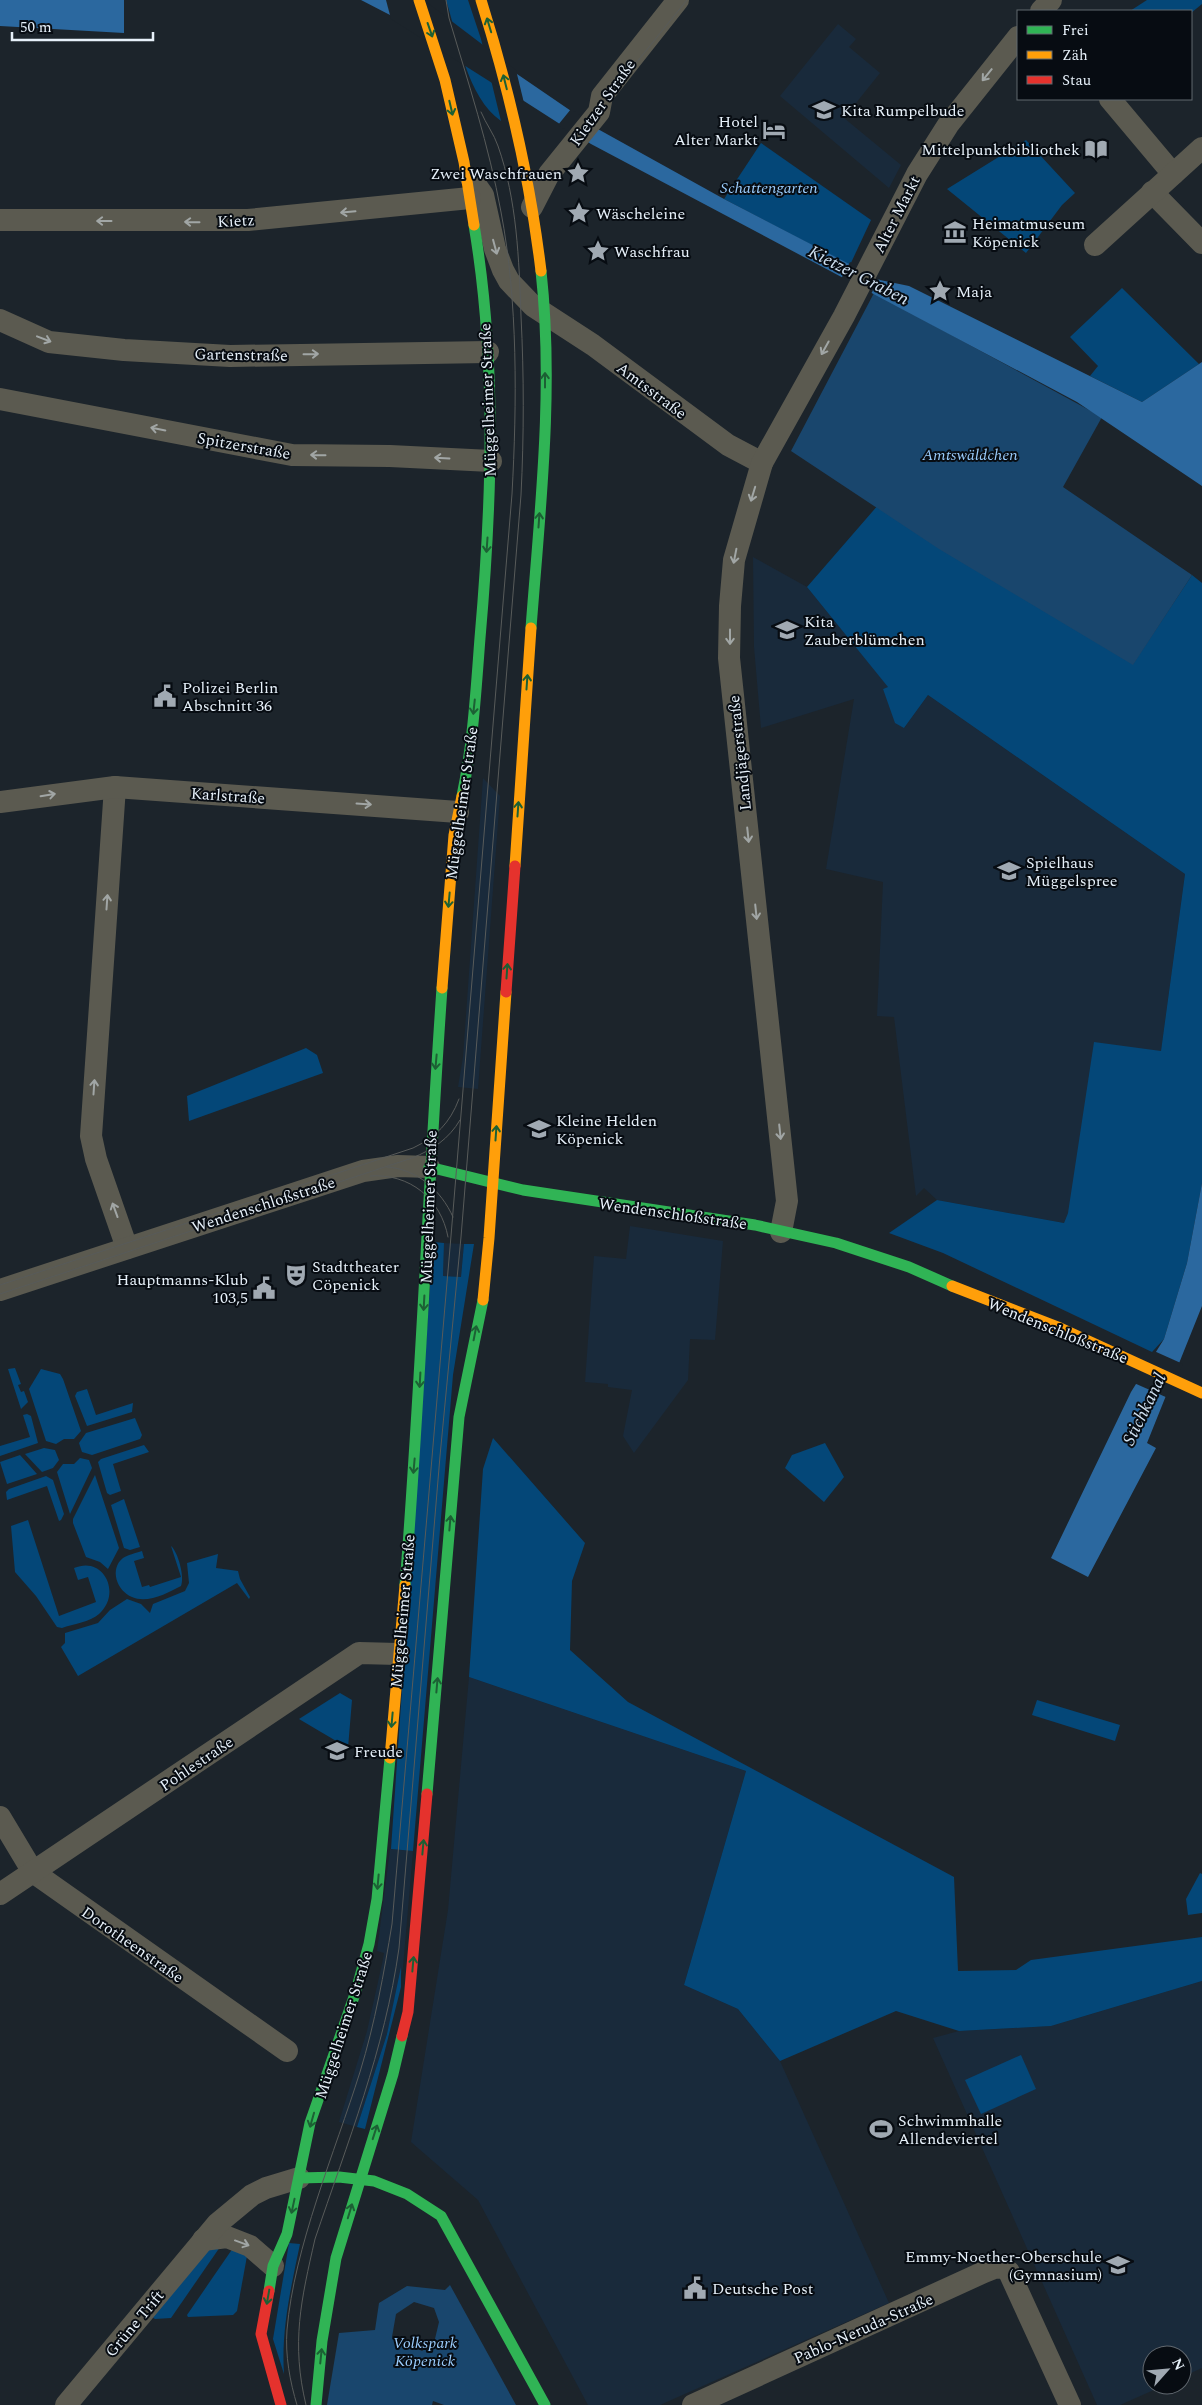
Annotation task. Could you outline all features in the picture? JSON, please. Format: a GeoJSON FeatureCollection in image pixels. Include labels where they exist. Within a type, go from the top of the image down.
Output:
{"type":"FeatureCollection","features":[{"type":"Feature","properties":{"kind":"main road","name":"Müggelheimer Straße"},"geometry":{"type":"LineString","coordinates":[[281,2405],[261,2334],[273,2266],[287,2234],[310,2123],[356,1991],[374,1921],[418,1417],[435,1071],[458,812],[464,783],[479,658],[489,513],[488,352],[483,291],[465,170],[440,60],[419,0]]}},
{"type":"Feature","properties":{"kind":"main road"},"geometry":{"type":"LineString","coordinates":[[316,2405],[322,2341],[340,2244],[393,2074],[408,2012],[459,1417],[482,1298],[492,1182],[543,460],[546,379],[544,315],[532,206],[513,115],[481,0]]}},
{"type":"Feature","properties":{"kind":"main road","name":"Wendenschloßstraße"},"geometry":{"type":"LineString","coordinates":[[430,1167],[523,1190],[594,1202],[755,1224],[781,1232],[836,1243],[866,1252],[1060,1328],[1202,1393]]}},
{"type":"Feature","properties":{"kind":"main road"},"geometry":{"type":"LineString","coordinates":[[298,2178],[326,2176],[360,2178],[403,2190],[441,2216],[546,2405]]}},
{"type":"Feature","properties":{"kind":"street","name":"Kietzer Straße"},"geometry":{"type":"LineString","coordinates":[[532,206],[549,174],[599,112],[602,95],[678,0]]}},
{"type":"Feature","properties":{"kind":"street"},"geometry":{"type":"LineString","coordinates":[[1042,10],[1051,0]]}},
{"type":"Feature","properties":{"kind":"street","name":"Alter Markt"},"geometry":{"type":"LineString","coordinates":[[852,300],[917,174],[948,125],[1017,38]]}},
{"type":"Feature","properties":{"kind":"street"},"geometry":{"type":"LineString","coordinates":[[1111,100],[1173,174]]}},
{"type":"Feature","properties":{"kind":"street"},"geometry":{"type":"LineString","coordinates":[[1102,238],[1202,148]]}},
{"type":"Feature","properties":{"kind":"street","name":"Müggelheimer Straße"},"geometry":{"type":"LineString","coordinates":[[465,170],[483,195],[495,249],[502,270],[521,294],[544,315]]}},
{"type":"Feature","properties":{"kind":"street"},"geometry":{"type":"LineString","coordinates":[[1152,192],[1202,243]]}},
{"type":"Feature","properties":{"kind":"street","name":"Kietz"},"geometry":{"type":"LineString","coordinates":[[0,220],[225,222],[377,209],[470,198]]}},
{"type":"Feature","properties":{"kind":"street","name":"Landjägerstraße"},"geometry":{"type":"LineString","coordinates":[[781,1232],[787,1201],[729,658],[730,606],[734,560],[762,463],[852,300]]}},
{"type":"Feature","properties":{"kind":"street","name":"Amtsstraße"},"geometry":{"type":"LineString","coordinates":[[544,315],[592,345],[728,446],[762,463]]}},
{"type":"Feature","properties":{"kind":"street","name":"Gartenstraße"},"geometry":{"type":"LineString","coordinates":[[0,320],[49,342],[124,350],[230,356],[488,352]]}},
{"type":"Feature","properties":{"kind":"street","name":"Spitzerstraße"},"geometry":{"type":"LineString","coordinates":[[0,400],[292,455],[390,456],[490,461]]}},
{"type":"Feature","properties":{"kind":"street"},"geometry":{"type":"LineString","coordinates":[[115,787],[91,1136],[96,1159],[127,1248]]}},
{"type":"Feature","properties":{"kind":"street","name":"Karlstraße"},"geometry":{"type":"LineString","coordinates":[[0,802],[115,787],[458,812]]}},
{"type":"Feature","properties":{"kind":"street","name":"Wendenschloßstraße"},"geometry":{"type":"LineString","coordinates":[[0,1290],[363,1171],[398,1166],[430,1167]]}},
{"type":"Feature","properties":{"kind":"street","name":"Pohlestraße"},"geometry":{"type":"LineString","coordinates":[[0,1894],[359,1654],[398,1654]]}},
{"type":"Feature","properties":{"kind":"street","name":"Dorotheenstraße"},"geometry":{"type":"LineString","coordinates":[[0,1817],[33,1872],[287,2052]]}},
{"type":"Feature","properties":{"kind":"street","name":"Grüne Trift"},"geometry":{"type":"LineString","coordinates":[[66,2405],[217,2224],[252,2195],[266,2188],[298,2178]]}},
{"type":"Feature","properties":{"kind":"street"},"geometry":{"type":"LineString","coordinates":[[203,2240],[227,2237],[250,2246],[273,2266]]}},
{"type":"Feature","properties":{"kind":"street","name":"Pablo-Neruda-Straße"},"geometry":{"type":"LineString","coordinates":[[693,2405],[984,2272],[1003,2267],[1009,2272],[1070,2405]]}},
{"type":"Feature","properties":{"kind":"shaded area","name":"Kita Rumpelbude"},"geometry":{"type":"Polygon","coordinates":[[[838,24],[856,39],[849,47],[880,73],[844,118],[901,165],[889,188],[780,96],[838,24]]]}},
{"type":"Feature","properties":{"kind":"shaded area","name":"Spielhaus Müggelspree"},"geometry":{"type":"Polygon","coordinates":[[[753,557],[807,587],[889,687],[883,689],[904,728],[928,695],[1185,874],[1161,1051],[1064,1223],[937,1200],[924,1188],[916,1196],[894,1017],[877,1016],[883,882],[826,869],[854,699],[761,728],[754,647],[753,557]]]}},
{"type":"Feature","properties":{"kind":"shaded area"},"geometry":{"type":"Polygon","coordinates":[[[483,778],[500,796],[478,1089],[458,1087],[463,1057],[483,778]]]}},
{"type":"Feature","properties":{"kind":"shaded area"},"geometry":{"type":"Polygon","coordinates":[[[630,1226],[723,1241],[715,1340],[690,1339],[688,1380],[634,1453],[623,1436],[632,1390],[608,1387],[608,1384],[585,1382],[594,1256],[626,1259],[630,1226]]]}},
{"type":"Feature","properties":{"kind":"shaded area"},"geometry":{"type":"Polygon","coordinates":[[[444,1243],[464,1244],[461,1277],[443,1276],[444,1243]]]}},
{"type":"Feature","properties":{"kind":"shaded area"},"geometry":{"type":"Polygon","coordinates":[[[469,1677],[746,1771],[684,1985],[738,2009],[780,2061],[889,2303],[660,2405],[588,2405],[478,2200],[411,2142],[448,1910],[469,1677]]]}},
{"type":"Feature","properties":{"kind":"shaded area"},"geometry":{"type":"Polygon","coordinates":[[[390,1849],[413,1851],[403,1967],[387,2034],[357,2127],[339,2122],[367,2031],[382,1964],[384,1953],[377,1951],[390,1849]]]}},
{"type":"Feature","properties":{"kind":"shaded area","name":"Emmy-Noether-Oberschule (Gymnasium)"},"geometry":{"type":"Polygon","coordinates":[[[1202,1981],[1202,2368],[1192,2372],[1192,2345],[1142,2345],[1142,2395],[1120,2405],[1097,2405],[933,2038],[959,2031],[1051,2026],[1202,1981]]]}},
{"type":"Feature","properties":{"kind":"green space"},"geometry":{"type":"Polygon","coordinates":[[[446,0],[468,0],[481,39],[501,121],[489,110],[472,82],[465,66],[446,0]]]}},
{"type":"Feature","properties":{"kind":"green space"},"geometry":{"type":"Polygon","coordinates":[[[1147,0],[1202,0],[1202,4],[1192,12],[1192,10],[1132,10],[1147,0]]]}},
{"type":"Feature","properties":{"kind":"green space"},"geometry":{"type":"Polygon","coordinates":[[[1026,140],[1075,193],[1062,205],[1026,253],[947,189],[1026,140]]]}},
{"type":"Feature","properties":{"kind":"green space","name":"Schattengarten"},"geometry":{"type":"Polygon","coordinates":[[[761,143],[871,220],[850,265],[724,199],[761,143]]]}},
{"type":"Feature","properties":{"kind":"green space"},"geometry":{"type":"Polygon","coordinates":[[[1122,288],[1199,364],[1142,402],[1090,376],[1098,366],[1070,337],[1122,288]]]}},
{"type":"Feature","properties":{"kind":"green space","name":"Amtswäldchen"},"geometry":{"type":"Polygon","coordinates":[[[874,293],[1102,417],[1063,487],[1192,575],[1133,665],[939,549],[791,451],[874,293]]]}},
{"type":"Feature","properties":{"kind":"green space"},"geometry":{"type":"Polygon","coordinates":[[[892,489],[1133,664],[1192,575],[1202,583],[1202,1183],[1187,1263],[1164,1339],[1152,1352],[943,1253],[889,1233],[937,1200],[1064,1223],[1068,1213],[1094,1042],[1161,1051],[1185,874],[928,695],[904,728],[895,723],[883,689],[888,687],[807,587],[892,489]]]}},
{"type":"Feature","properties":{"kind":"green space"},"geometry":{"type":"Polygon","coordinates":[[[306,1048],[317,1055],[323,1073],[189,1121],[187,1096],[306,1048]]]}},
{"type":"Feature","properties":{"kind":"green space"},"geometry":{"type":"Polygon","coordinates":[[[433,1242],[444,1243],[443,1276],[461,1277],[464,1244],[474,1244],[453,1375],[413,1851],[391,1849],[433,1242]]]}},
{"type":"Feature","properties":{"kind":"green space"},"geometry":{"type":"Polygon","coordinates":[[[15,1368],[21,1384],[18,1385],[21,1392],[24,1391],[28,1402],[21,1409],[8,1369],[15,1368]]]}},
{"type":"Feature","properties":{"kind":"green space"},"geometry":{"type":"Polygon","coordinates":[[[41,1369],[60,1374],[63,1379],[81,1431],[74,1439],[64,1439],[56,1444],[46,1441],[29,1389],[41,1369]]]}},
{"type":"Feature","properties":{"kind":"green space"},"geometry":{"type":"Polygon","coordinates":[[[87,1389],[96,1415],[133,1403],[132,1412],[87,1426],[75,1396],[77,1392],[87,1389]]]}},
{"type":"Feature","properties":{"kind":"green space"},"geometry":{"type":"Polygon","coordinates":[[[23,1415],[31,1416],[38,1443],[0,1456],[0,1446],[30,1437],[23,1415]]]}},
{"type":"Feature","properties":{"kind":"green space"},"geometry":{"type":"Polygon","coordinates":[[[135,1418],[142,1435],[140,1439],[92,1455],[82,1452],[79,1443],[86,1433],[135,1418]]]}},
{"type":"Feature","properties":{"kind":"green space"},"geometry":{"type":"Polygon","coordinates":[[[493,1438],[585,1543],[572,1581],[570,1650],[628,1702],[954,1877],[958,1971],[1016,1970],[1031,1960],[1202,1937],[1202,1981],[1051,2026],[959,2031],[896,2011],[780,2061],[738,2009],[684,1985],[746,1771],[469,1677],[483,1469],[493,1438]]]}},
{"type":"Feature","properties":{"kind":"green space"},"geometry":{"type":"Polygon","coordinates":[[[825,1443],[844,1477],[824,1502],[785,1468],[792,1455],[825,1443]]]}},
{"type":"Feature","properties":{"kind":"green space"},"geometry":{"type":"Polygon","coordinates":[[[144,1445],[149,1452],[113,1464],[121,1491],[110,1495],[107,1493],[98,1462],[101,1459],[144,1445]]]}},
{"type":"Feature","properties":{"kind":"green space"},"geometry":{"type":"Polygon","coordinates":[[[44,1448],[55,1450],[59,1460],[53,1468],[42,1472],[25,1454],[44,1448]]]}},
{"type":"Feature","properties":{"kind":"green space"},"geometry":{"type":"Polygon","coordinates":[[[20,1455],[37,1474],[7,1484],[0,1462],[20,1455]]]}},
{"type":"Feature","properties":{"kind":"green space"},"geometry":{"type":"Polygon","coordinates":[[[80,1458],[89,1460],[92,1468],[70,1514],[57,1472],[63,1464],[74,1464],[80,1458]]]}},
{"type":"Feature","properties":{"kind":"green space"},"geometry":{"type":"Polygon","coordinates":[[[95,1475],[119,1548],[108,1569],[100,1562],[86,1557],[73,1523],[73,1519],[95,1475]]]}},
{"type":"Feature","properties":{"kind":"green space"},"geometry":{"type":"Polygon","coordinates":[[[46,1476],[53,1480],[64,1514],[59,1521],[47,1486],[7,1500],[6,1492],[9,1489],[46,1476]]]}},
{"type":"Feature","properties":{"kind":"green space"},"geometry":{"type":"Polygon","coordinates":[[[124,1499],[140,1547],[130,1550],[124,1548],[111,1505],[124,1499]]]}},
{"type":"Feature","properties":{"kind":"green space"},"geometry":{"type":"Polygon","coordinates":[[[28,1520],[59,1616],[96,1602],[88,1577],[78,1580],[74,1568],[85,1565],[94,1567],[106,1579],[109,1587],[109,1597],[106,1606],[95,1617],[62,1628],[57,1627],[36,1596],[15,1572],[11,1526],[28,1520]]]}},
{"type":"Feature","properties":{"kind":"green space"},"geometry":{"type":"Polygon","coordinates":[[[171,1546],[180,1565],[182,1577],[181,1586],[157,1597],[144,1599],[132,1597],[122,1590],[117,1579],[116,1568],[123,1558],[142,1551],[144,1558],[134,1561],[142,1587],[149,1585],[150,1587],[181,1577],[171,1546]]]}},
{"type":"Feature","properties":{"kind":"green space"},"geometry":{"type":"Polygon","coordinates":[[[218,1554],[216,1568],[238,1571],[240,1579],[250,1597],[249,1599],[237,1583],[78,1676],[61,1647],[65,1643],[65,1633],[98,1623],[110,1610],[127,1599],[141,1604],[150,1613],[153,1604],[185,1591],[189,1583],[187,1563],[218,1554]]]}},
{"type":"Feature","properties":{"kind":"green space"},"geometry":{"type":"Polygon","coordinates":[[[340,1693],[352,1700],[348,1748],[299,1719],[340,1693]]]}},
{"type":"Feature","properties":{"kind":"green space"},"geometry":{"type":"Polygon","coordinates":[[[1037,1700],[1120,1725],[1115,1741],[1032,1715],[1037,1700]]]}},
{"type":"Feature","properties":{"kind":"green space"},"geometry":{"type":"Polygon","coordinates":[[[1200,1873],[1202,1874],[1202,1913],[1188,1915],[1186,1899],[1200,1873]]]}},
{"type":"Feature","properties":{"kind":"green space"},"geometry":{"type":"Polygon","coordinates":[[[401,1967],[401,1987],[365,2129],[357,2127],[387,2034],[401,1967]]]}},
{"type":"Feature","properties":{"kind":"green space"},"geometry":{"type":"Polygon","coordinates":[[[1021,2055],[1036,2089],[981,2114],[965,2080],[1021,2055]]]}},
{"type":"Feature","properties":{"kind":"green space"},"geometry":{"type":"Polygon","coordinates":[[[289,2243],[300,2244],[285,2325],[284,2374],[273,2339],[289,2243]]]}},
{"type":"Feature","properties":{"kind":"green space"},"geometry":{"type":"Polygon","coordinates":[[[220,2247],[171,2318],[155,2319],[151,2316],[206,2250],[220,2247]]]}},
{"type":"Feature","properties":{"kind":"green space"},"geometry":{"type":"Polygon","coordinates":[[[233,2248],[247,2256],[237,2311],[233,2315],[188,2317],[187,2315],[233,2248]]]}},
{"type":"Feature","properties":{"kind":"green space","name":"Volkspark Köpenick"},"geometry":{"type":"Polygon","coordinates":[[[450,2285],[516,2405],[444,2405],[433,2401],[432,2405],[327,2405],[339,2333],[375,2330],[379,2303],[407,2286],[445,2290],[450,2285]],[[414,2302],[396,2314],[392,2337],[422,2351],[434,2343],[439,2322],[434,2308],[414,2302]]]}},
{"type":"Feature","properties":{"kind":"water"},"geometry":{"type":"Polygon","coordinates":[[[0,0],[124,0],[124,33],[0,26],[0,0]]]}},
{"type":"Feature","properties":{"kind":"water","name":"Kietzer Graben"},"geometry":{"type":"Polygon","coordinates":[[[361,0],[420,0],[517,74],[596,128],[724,199],[880,280],[909,286],[1142,402],[1202,362],[1202,486],[1077,402],[591,144],[390,15],[361,0]]]}},
{"type":"Feature","properties":{"kind":"water","name":"Stichkanal"},"geometry":{"type":"Polygon","coordinates":[[[1202,1183],[1202,1306],[1147,1443],[1156,1448],[1088,1577],[1051,1558],[1131,1392],[1164,1339],[1187,1263],[1202,1183]]]}},
{"type":"Feature","properties":{"kind":"pier"},"geometry":{"type":"Polygon","coordinates":[[[386,0],[423,0],[433,7],[516,70],[524,103],[391,19],[386,0]]]}},
{"type":"Feature","properties":{"kind":"pier"},"geometry":{"type":"Polygon","coordinates":[[[571,109],[589,122],[587,144],[558,125],[571,109]]]}},
{"type":"Feature","properties":{"kind":"pier"},"geometry":{"type":"Polygon","coordinates":[[[850,262],[880,277],[871,294],[841,279],[850,262]]]}},
{"type":"Feature","properties":{"kind":"pier"},"geometry":{"type":"Polygon","coordinates":[[[1154,1351],[1183,1364],[1168,1398],[1134,1383],[1154,1351]]]}},
{"type":"Feature","properties":{"kind":"tram line"},"geometry":{"type":"LineString","coordinates":[[297,2405],[287,2359],[287,2330],[291,2298],[317,2200],[365,2054],[379,1998],[392,1924],[512,494],[515,424],[515,352],[507,246],[478,114],[449,18],[446,0]]}},
{"type":"Feature","properties":{"kind":"tram line"},"geometry":{"type":"LineString","coordinates":[[598,110],[687,0]]}},
{"type":"Feature","properties":{"kind":"tram line"},"geometry":{"type":"LineString","coordinates":[[306,2405],[299,2361],[300,2322],[306,2282],[315,2239],[375,2059],[393,1986],[399,1948],[440,1456],[461,1237],[521,495],[523,361],[516,230],[504,166],[496,142],[481,112]]}},
{"type":"Feature","properties":{"kind":"tram line"},"geometry":{"type":"LineString","coordinates":[[0,1285],[413,1148],[429,1139],[447,1122],[459,1099]]}},
{"type":"Feature","properties":{"kind":"tram line"},"geometry":{"type":"LineString","coordinates":[[0,1294],[412,1158],[439,1143],[451,1133],[460,1120]]}},
{"type":"Feature","properties":{"kind":"tram line"},"geometry":{"type":"LineString","coordinates":[[387,1167],[408,1172],[427,1183],[442,1198],[453,1217]]}},
{"type":"Feature","properties":{"kind":"tram line"},"geometry":{"type":"LineString","coordinates":[[370,1176],[385,1176],[398,1179],[421,1191],[431,1200],[438,1211],[448,1237]]}},
{"type":"Feature","properties":{"kind":"traffic: fast"},"geometry":{"type":"LineString","coordinates":[[462,796],[469,757],[475,697],[484,586],[489,483],[489,379],[481,276],[474,225]]}},
{"type":"Feature","properties":{"kind":"traffic: fast"},"geometry":{"type":"LineString","coordinates":[[531,628],[542,494],[546,405],[545,315],[541,271]]}},
{"type":"Feature","properties":{"kind":"traffic: fast"},"geometry":{"type":"LineString","coordinates":[[405,1585],[416,1436],[442,988]]}},
{"type":"Feature","properties":{"kind":"traffic: fast"},"geometry":{"type":"LineString","coordinates":[[429,1167],[523,1190],[755,1225],[836,1243],[909,1267],[952,1286]]}},
{"type":"Feature","properties":{"kind":"traffic: fast"},"geometry":{"type":"LineString","coordinates":[[427,1794],[459,1417],[483,1300]]}},
{"type":"Feature","properties":{"kind":"traffic: fast"},"geometry":{"type":"LineString","coordinates":[[269,2291],[273,2266],[287,2234],[310,2123],[356,1991],[369,1944],[377,1899],[390,1758]]}},
{"type":"Feature","properties":{"kind":"traffic: fast"},"geometry":{"type":"LineString","coordinates":[[316,2405],[322,2341],[336,2258],[393,2074],[402,2036]]}},
{"type":"Feature","properties":{"kind":"traffic: fast"},"geometry":{"type":"LineString","coordinates":[[299,2178],[339,2177],[374,2181],[407,2194],[441,2216],[545,2405]]}},
{"type":"Feature","properties":{"kind":"traffic: slow"},"geometry":{"type":"LineString","coordinates":[[419,0],[445,80],[464,162],[474,225]]}},
{"type":"Feature","properties":{"kind":"traffic: slow"},"geometry":{"type":"LineString","coordinates":[[481,0],[501,67],[525,168],[541,271]]}},
{"type":"Feature","properties":{"kind":"traffic: slow"},"geometry":{"type":"LineString","coordinates":[[515,866],[531,628]]}},
{"type":"Feature","properties":{"kind":"traffic: slow"},"geometry":{"type":"LineString","coordinates":[[442,988],[454,835],[462,796]]}},
{"type":"Feature","properties":{"kind":"traffic: slow"},"geometry":{"type":"LineString","coordinates":[[483,1300],[506,992]]}},
{"type":"Feature","properties":{"kind":"traffic: slow"},"geometry":{"type":"LineString","coordinates":[[952,1286],[1060,1328],[1202,1393]]}},
{"type":"Feature","properties":{"kind":"traffic: slow"},"geometry":{"type":"LineString","coordinates":[[390,1758],[405,1585]]}},
{"type":"Feature","properties":{"kind":"traffic: jam"},"geometry":{"type":"LineString","coordinates":[[506,992],[515,866]]}},
{"type":"Feature","properties":{"kind":"traffic: jam"},"geometry":{"type":"LineString","coordinates":[[402,2036],[408,2012],[427,1794]]}},
{"type":"Feature","properties":{"kind":"traffic: jam"},"geometry":{"type":"LineString","coordinates":[[269,2291],[261,2334],[281,2405]]}},
{"type":"Feature","properties":{"kind":"place","name":"Kita Rumpelbude"},"geometry":{"type":"Point","coordinates":[824,110]}},
{"type":"Feature","properties":{"kind":"place","name":"Hotel Alter Markt"},"geometry":{"type":"Point","coordinates":[774,130]}},
{"type":"Feature","properties":{"kind":"place","name":"Mittelpunktbibliothek"},"geometry":{"type":"Point","coordinates":[1096,149]}},
{"type":"Feature","properties":{"kind":"place","name":"Zwei Waschfrauen"},"geometry":{"type":"Point","coordinates":[578,173]}},
{"type":"Feature","properties":{"kind":"place","name":"Wäscheleine"},"geometry":{"type":"Point","coordinates":[579,213]}},
{"type":"Feature","properties":{"kind":"place","name":"Heimatmuseum Köpenick"},"geometry":{"type":"Point","coordinates":[955,232]}},
{"type":"Feature","properties":{"kind":"place","name":"Waschfrau"},"geometry":{"type":"Point","coordinates":[598,251]}},
{"type":"Feature","properties":{"kind":"place","name":"Maja"},"geometry":{"type":"Point","coordinates":[940,291]}},
{"type":"Feature","properties":{"kind":"place","name":"Kita Zauberblümchen"},"geometry":{"type":"Point","coordinates":[787,630]}},
{"type":"Feature","properties":{"kind":"place","name":"Polizei Berlin Abschnitt 36"},"geometry":{"type":"Point","coordinates":[165,696]}},
{"type":"Feature","properties":{"kind":"place","name":"Spielhaus Müggelspree"},"geometry":{"type":"Point","coordinates":[1009,871]}},
{"type":"Feature","properties":{"kind":"place","name":"Kleine Helden Köpenick"},"geometry":{"type":"Point","coordinates":[539,1129]}},
{"type":"Feature","properties":{"kind":"place","name":"Stadttheater Cöpenick"},"geometry":{"type":"Point","coordinates":[296,1275]}},
{"type":"Feature","properties":{"kind":"place","name":"Hauptmanns-Klub 103,5"},"geometry":{"type":"Point","coordinates":[264,1288]}},
{"type":"Feature","properties":{"kind":"place","name":"Freude"},"geometry":{"type":"Point","coordinates":[337,1751]}},
{"type":"Feature","properties":{"kind":"place","name":"Schwimmhalle Allendeviertel"},"geometry":{"type":"Point","coordinates":[881,2129]}},
{"type":"Feature","properties":{"kind":"place","name":"Emmy-Noether-Oberschule (Gymnasium)"},"geometry":{"type":"Point","coordinates":[1118,2265]}},
{"type":"Feature","properties":{"kind":"place","name":"Deutsche Post"},"geometry":{"type":"Point","coordinates":[695,2288]}}]}
